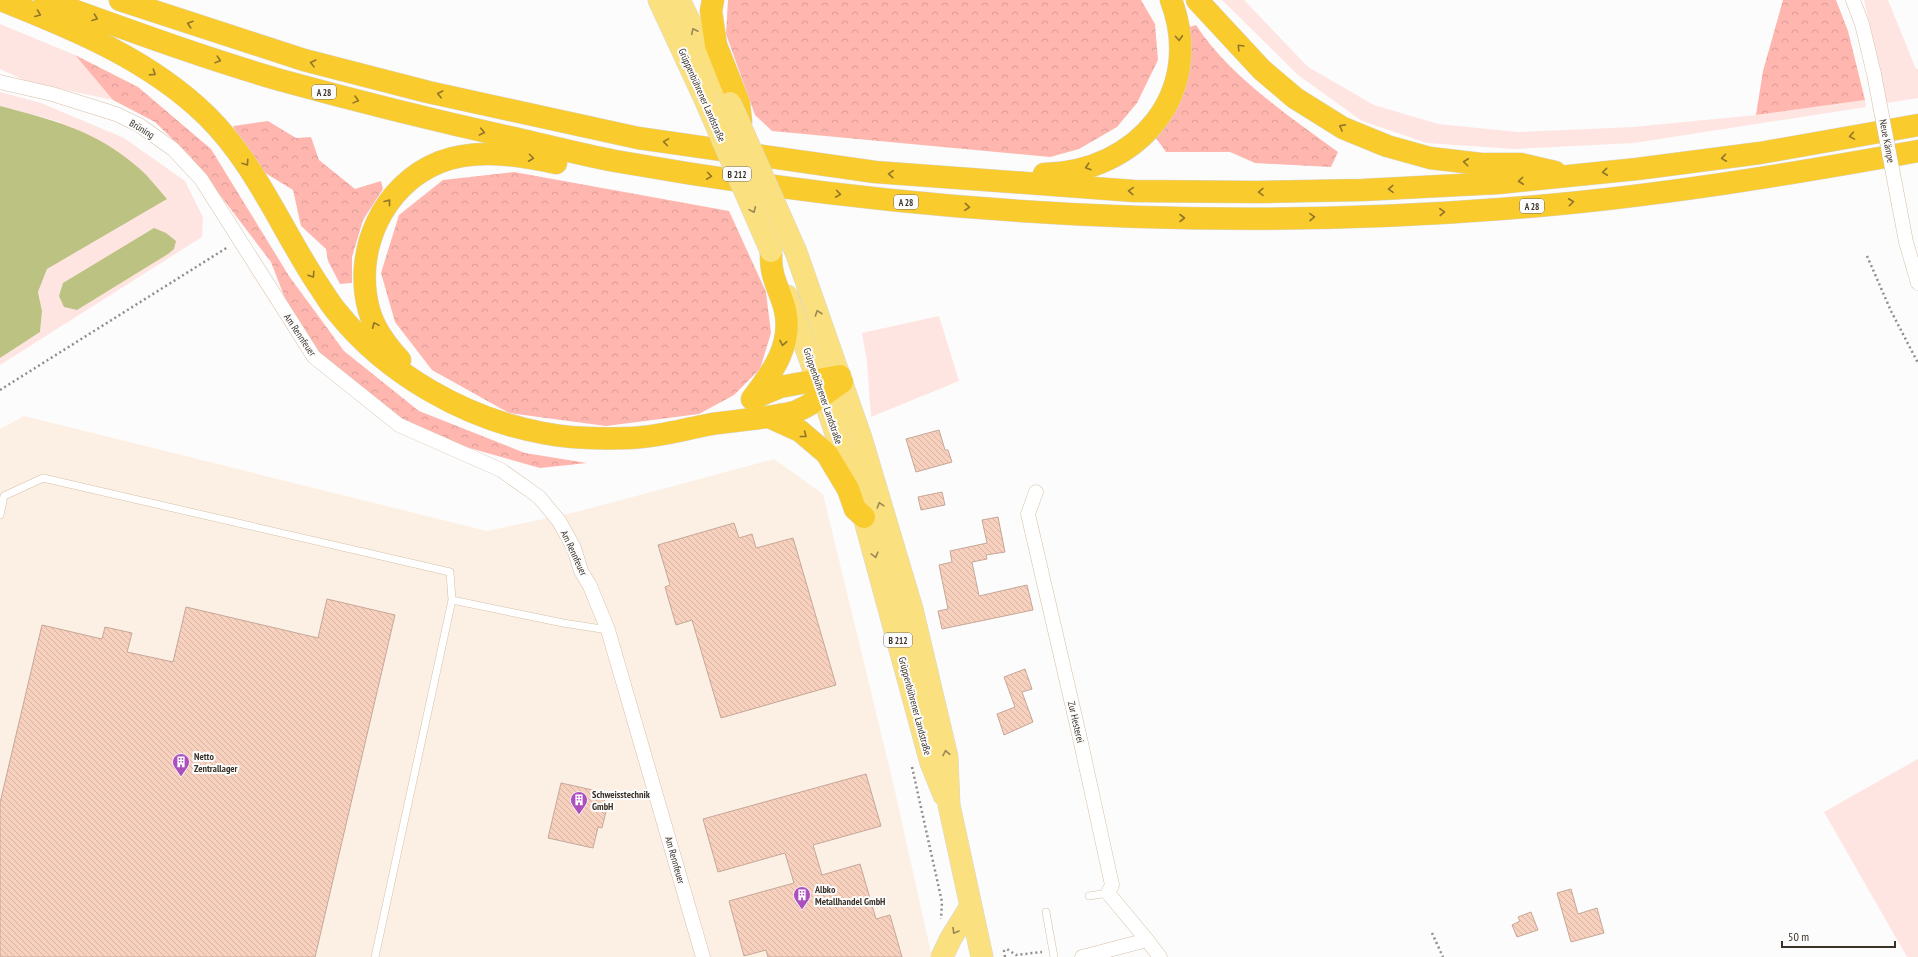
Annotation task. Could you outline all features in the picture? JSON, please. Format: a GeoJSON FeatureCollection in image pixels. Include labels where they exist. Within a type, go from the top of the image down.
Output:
{"type":"FeatureCollection","features":[{"type":"Feature","properties":{"kind":"highway"},"geometry":{"type":"LineString","coordinates":[[1,0],[86,35],[126,56],[169,84],[206,115],[233,145],[256,179],[303,262],[336,312],[367,346],[397,370],[438,395],[501,422],[544,433],[596,438],[633,438],[712,424],[769,417],[798,411],[820,387]]}},
{"type":"Feature","properties":{"kind":"highway","name":"A 28"},"geometry":{"type":"LineString","coordinates":[[45,0],[142,35],[275,78],[469,129],[611,160],[881,200],[1143,218],[1364,216],[1500,209],[1635,196],[1764,178],[1918,151]]}},
{"type":"Feature","properties":{"kind":"highway"},"geometry":{"type":"LineString","coordinates":[[120,0],[304,60],[428,92],[638,138],[875,172],[1134,191],[1257,192],[1364,190],[1499,183],[1574,176],[1760,153],[1918,125]]}},
{"type":"Feature","properties":{"kind":"highway"},"geometry":{"type":"LineString","coordinates":[[713,0],[711,11],[716,45],[735,103]]}},
{"type":"Feature","properties":{"kind":"highway"},"geometry":{"type":"LineString","coordinates":[[930,176],[950,168],[1060,174],[1109,160],[1134,144],[1154,122],[1166,105],[1176,84],[1181,58],[1176,16],[1171,0]]}},
{"type":"Feature","properties":{"kind":"highway"},"geometry":{"type":"LineString","coordinates":[[1197,0],[1262,70],[1295,98],[1343,128],[1387,146],[1430,158],[1481,164],[1521,164],[1574,176]]}},
{"type":"Feature","properties":{"kind":"highway"},"geometry":{"type":"LineString","coordinates":[[438,395],[400,360],[382,338],[369,311],[364,289],[365,261],[372,230],[387,202],[417,175],[439,162],[467,155],[498,155],[534,158],[581,168],[611,160]]}},
{"type":"Feature","properties":{"kind":"highway"},"geometry":{"type":"LineString","coordinates":[[752,399],[772,373],[779,360],[786,329],[785,311],[772,270],[771,251]]}},
{"type":"Feature","properties":{"kind":"highway"},"geometry":{"type":"LineString","coordinates":[[712,424],[752,399],[780,387],[820,387],[841,379]]}},
{"type":"Feature","properties":{"kind":"highway"},"geometry":{"type":"LineString","coordinates":[[769,417],[800,431],[827,454],[848,489],[855,509],[864,517]]}},
{"type":"Feature","properties":{"kind":"main road","name":"Grüppenbührener Landstraße"},"geometry":{"type":"LineString","coordinates":[[658,0],[704,97],[771,251],[820,387],[864,517],[931,764],[949,806]]}},
{"type":"Feature","properties":{"kind":"main road","name":"Grüppenbührener Landstraße"},"geometry":{"type":"LineString","coordinates":[[679,0],[735,103],[741,126],[796,252],[861,438],[912,609],[947,757],[949,806],[982,957]]}},
{"type":"Feature","properties":{"kind":"main road"},"geometry":{"type":"LineString","coordinates":[[942,957],[951,938],[971,906]]}},
{"type":"Feature","properties":{"kind":"street","name":"Neue Kämpe"},"geometry":{"type":"LineString","coordinates":[[1853,0],[1862,24],[1874,74],[1906,242],[1918,283]]}},
{"type":"Feature","properties":{"kind":"street","name":"Brüning"},"geometry":{"type":"LineString","coordinates":[[0,82],[52,94],[116,114],[139,125],[173,149],[202,179],[239,240]]}},
{"type":"Feature","properties":{"kind":"street","name":"Am Rennfeuer"},"geometry":{"type":"LineString","coordinates":[[239,240],[314,357],[399,425],[501,470],[539,496],[558,521],[574,548],[581,571],[590,586],[608,630],[703,957]]}},
{"type":"Feature","properties":{"kind":"street","name":"Zur Hesterei"},"geometry":{"type":"LineString","coordinates":[[1036,492],[1028,514],[1112,886],[1108,893]]}},
{"type":"Feature","properties":{"kind":"street"},"geometry":{"type":"LineString","coordinates":[[1108,893],[1160,957]]}},
{"type":"Feature","properties":{"kind":"street"},"geometry":{"type":"LineString","coordinates":[[1082,957],[1147,940]]}},
{"type":"Feature","properties":{"kind":"lane"},"geometry":{"type":"LineString","coordinates":[[0,515],[4,496],[43,478],[450,572],[452,600],[374,957]]}},
{"type":"Feature","properties":{"kind":"lane"},"geometry":{"type":"LineString","coordinates":[[452,600],[563,623],[608,630]]}},
{"type":"Feature","properties":{"kind":"lane"},"geometry":{"type":"LineString","coordinates":[[1089,896],[1108,893]]}},
{"type":"Feature","properties":{"kind":"lane"},"geometry":{"type":"LineString","coordinates":[[1046,912],[1053,955]]}},
{"type":"Feature","properties":{"kind":"path"},"geometry":{"type":"LineString","coordinates":[[0,390],[239,240]]}},
{"type":"Feature","properties":{"kind":"path"},"geometry":{"type":"LineString","coordinates":[[1867,256],[1891,311],[1918,363]]}},
{"type":"Feature","properties":{"kind":"path"},"geometry":{"type":"LineString","coordinates":[[911,765],[942,902],[941,920]]}},
{"type":"Feature","properties":{"kind":"path"},"geometry":{"type":"LineString","coordinates":[[1432,933],[1443,957]]}},
{"type":"Feature","properties":{"kind":"path"},"geometry":{"type":"LineString","coordinates":[[1005,957],[1004,951],[1007,949],[1016,956],[1053,955]]}},
{"type":"Feature","properties":{"kind":"shaded area"},"geometry":{"type":"Polygon","coordinates":[[[1222,0],[1244,0],[1308,67],[1374,105],[1438,124],[1518,132],[1633,127],[1756,115],[1865,100],[1866,107],[1634,143],[1514,149],[1427,143],[1362,121],[1298,75],[1222,0]]]}},
{"type":"Feature","properties":{"kind":"shaded area"},"geometry":{"type":"Polygon","coordinates":[[[1864,0],[1888,0],[1916,69],[1918,69],[1918,98],[1887,103],[1864,0]]]}},
{"type":"Feature","properties":{"kind":"shaded area"},"geometry":{"type":"Polygon","coordinates":[[[0,24],[75,55],[113,100],[28,82],[0,69],[0,24]]]}},
{"type":"Feature","properties":{"kind":"shaded area"},"geometry":{"type":"Polygon","coordinates":[[[0,92],[41,103],[124,138],[185,181],[203,217],[202,237],[0,365],[0,358],[40,332],[42,311],[38,292],[47,269],[60,122],[0,106],[0,92]]]}},
{"type":"Feature","properties":{"kind":"shaded area"},"geometry":{"type":"Polygon","coordinates":[[[0,106],[39,116],[74,128],[108,145],[140,169],[167,199],[47,269],[38,292],[42,311],[40,332],[0,358],[0,106]]]}},
{"type":"Feature","properties":{"kind":"shaded area"},"geometry":{"type":"Polygon","coordinates":[[[154,228],[166,233],[176,241],[174,249],[77,310],[64,307],[59,296],[63,283],[154,228]]]}},
{"type":"Feature","properties":{"kind":"shaded area"},"geometry":{"type":"Polygon","coordinates":[[[939,316],[959,381],[871,417],[867,362],[862,333],[939,316]]]}},
{"type":"Feature","properties":{"kind":"shaded area"},"geometry":{"type":"Polygon","coordinates":[[[24,416],[487,531],[580,511],[774,459],[823,494],[892,778],[932,957],[0,957],[0,429],[24,416]]]}},
{"type":"Feature","properties":{"kind":"shaded area"},"geometry":{"type":"Polygon","coordinates":[[[1918,759],[1918,957],[1907,957],[1824,812],[1918,759]]]}},
{"type":"Feature","properties":{"kind":"green space"},"geometry":{"type":"Polygon","coordinates":[[[728,0],[1141,0],[1155,24],[1158,60],[1137,103],[1117,127],[1079,149],[1050,157],[772,131],[755,115],[726,34],[728,0]]]}},
{"type":"Feature","properties":{"kind":"green space"},"geometry":{"type":"Polygon","coordinates":[[[1783,0],[1836,0],[1848,31],[1865,100],[1756,115],[1763,71],[1783,0]]]}},
{"type":"Feature","properties":{"kind":"green space"},"geometry":{"type":"Polygon","coordinates":[[[1196,25],[1210,44],[1243,79],[1281,110],[1338,152],[1331,167],[1255,163],[1230,152],[1166,152],[1151,131],[1186,28],[1196,25]]]}},
{"type":"Feature","properties":{"kind":"green space"},"geometry":{"type":"Polygon","coordinates":[[[75,55],[138,87],[211,149],[289,276],[344,351],[419,411],[525,453],[587,463],[540,468],[452,443],[395,416],[318,352],[286,301],[271,262],[191,157],[155,122],[113,100],[75,55]]]}},
{"type":"Feature","properties":{"kind":"green space"},"geometry":{"type":"Polygon","coordinates":[[[268,121],[296,138],[311,137],[319,160],[355,189],[381,181],[383,189],[363,220],[352,257],[352,283],[340,284],[328,261],[326,249],[301,226],[293,190],[262,171],[246,152],[233,126],[268,121]]]}},
{"type":"Feature","properties":{"kind":"green space"},"geometry":{"type":"Polygon","coordinates":[[[514,172],[729,211],[766,292],[771,333],[760,369],[734,395],[699,414],[606,426],[509,413],[432,370],[395,322],[381,273],[399,215],[443,180],[514,172]]]}},
{"type":"Feature","properties":{"kind":"building"},"geometry":{"type":"Polygon","coordinates":[[[939,430],[945,450],[948,450],[952,462],[916,472],[906,439],[939,430]]]}},
{"type":"Feature","properties":{"kind":"building"},"geometry":{"type":"Polygon","coordinates":[[[942,492],[945,505],[921,510],[918,497],[942,492]]]}},
{"type":"Feature","properties":{"kind":"building"},"geometry":{"type":"Polygon","coordinates":[[[998,517],[1005,552],[986,555],[987,559],[972,562],[979,596],[1027,585],[1033,610],[942,629],[938,611],[948,609],[939,565],[952,562],[950,551],[987,543],[982,520],[998,517]]]}},
{"type":"Feature","properties":{"kind":"building"},"geometry":{"type":"Polygon","coordinates":[[[734,523],[739,538],[752,534],[756,548],[793,538],[836,685],[721,718],[692,620],[676,625],[665,587],[670,585],[658,545],[734,523]]]}},
{"type":"Feature","properties":{"kind":"building","name":"Netto Zentrallager"},"geometry":{"type":"Polygon","coordinates":[[[327,599],[395,615],[315,957],[0,957],[0,803],[42,625],[102,639],[105,627],[132,633],[127,652],[173,662],[186,607],[318,638],[327,599]]]}},
{"type":"Feature","properties":{"kind":"building"},"geometry":{"type":"Polygon","coordinates":[[[1025,669],[1032,689],[1022,692],[1033,722],[1004,735],[997,714],[1015,707],[1004,677],[1025,669]]]}},
{"type":"Feature","properties":{"kind":"building"},"geometry":{"type":"Polygon","coordinates":[[[866,774],[881,826],[813,845],[822,875],[860,864],[876,919],[890,915],[902,957],[768,957],[766,950],[744,956],[729,901],[794,883],[785,853],[718,872],[703,819],[866,774]]]}},
{"type":"Feature","properties":{"kind":"building","name":"Schweisstechnik GmbH"},"geometry":{"type":"Polygon","coordinates":[[[561,783],[606,793],[604,803],[608,803],[602,828],[598,827],[593,848],[548,838],[561,783]]]}},
{"type":"Feature","properties":{"kind":"building"},"geometry":{"type":"Polygon","coordinates":[[[1571,889],[1578,914],[1597,908],[1604,933],[1571,942],[1557,893],[1571,889]]]}},
{"type":"Feature","properties":{"kind":"building"},"geometry":{"type":"Polygon","coordinates":[[[1531,912],[1538,930],[1517,937],[1512,925],[1520,921],[1518,917],[1531,912]]]}},
{"type":"Feature","properties":{"kind":"place","name":"Netto Zentrallager"},"geometry":{"type":"Point","coordinates":[181,777]}},
{"type":"Feature","properties":{"kind":"place","name":"Schweisstechnik GmbH"},"geometry":{"type":"Point","coordinates":[579,815]}},
{"type":"Feature","properties":{"kind":"place","name":"Albko Metallhandel GmbH"},"geometry":{"type":"Point","coordinates":[802,910]}}]}
